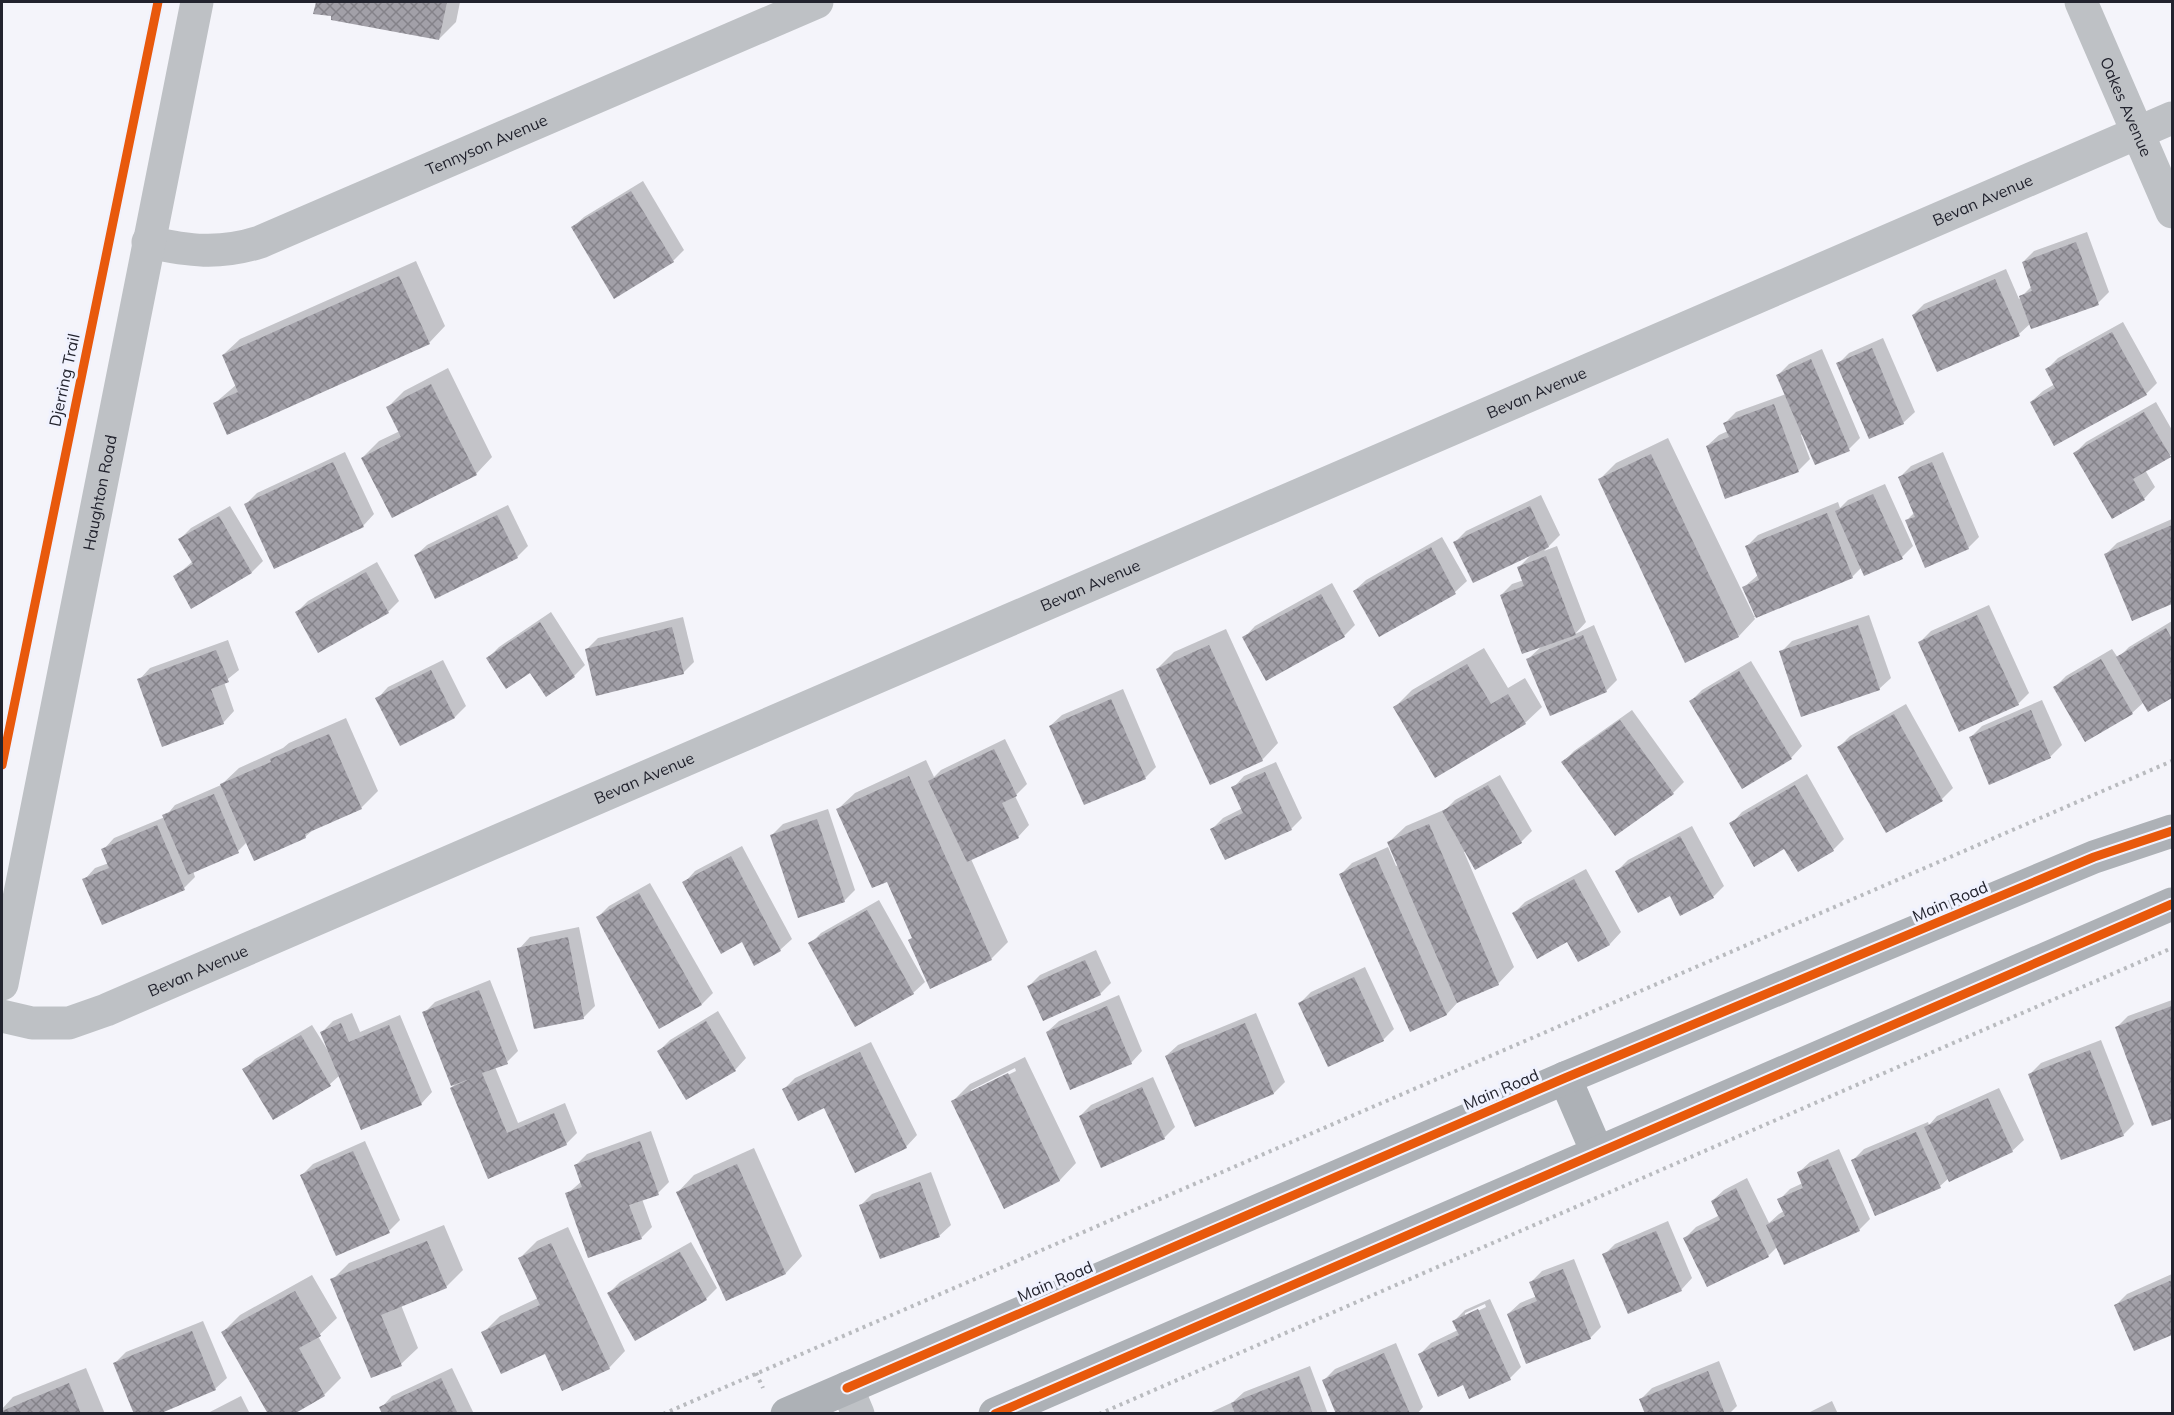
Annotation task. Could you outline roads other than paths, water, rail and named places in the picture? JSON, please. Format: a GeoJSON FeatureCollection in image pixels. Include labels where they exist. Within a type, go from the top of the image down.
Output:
{"type":"FeatureCollection","features":[{"type":"Feature","properties":{"kind":"main road","name":"Main Road"},"geometry":{"type":"LineString","coordinates":[[787,1413],[853,1400],[1565,1078],[2094,857],[2172,831]]}},
{"type":"Feature","properties":{"kind":"main road"},"geometry":{"type":"LineString","coordinates":[[995,1413],[2172,904]]}},
{"type":"Feature","properties":{"kind":"main road","name":"Main Road"},"geometry":{"type":"LineString","coordinates":[[1565,1078],[1597,1152]]}},
{"type":"Feature","properties":{"kind":"street","name":"Haughton Road"},"geometry":{"type":"LineString","coordinates":[[2,984],[197,2]]}},
{"type":"Feature","properties":{"kind":"street","name":"Tennyson Avenue"},"geometry":{"type":"LineString","coordinates":[[148,242],[208,251],[236,250],[260,242],[817,2]]}},
{"type":"Feature","properties":{"kind":"street","name":"Oakes Avenue"},"geometry":{"type":"LineString","coordinates":[[2081,2],[2172,212]]}},
{"type":"Feature","properties":{"kind":"street","name":"Bevan Avenue"},"geometry":{"type":"LineString","coordinates":[[2,1016],[32,1023],[69,1023],[106,1010],[2172,118]]}}]}
